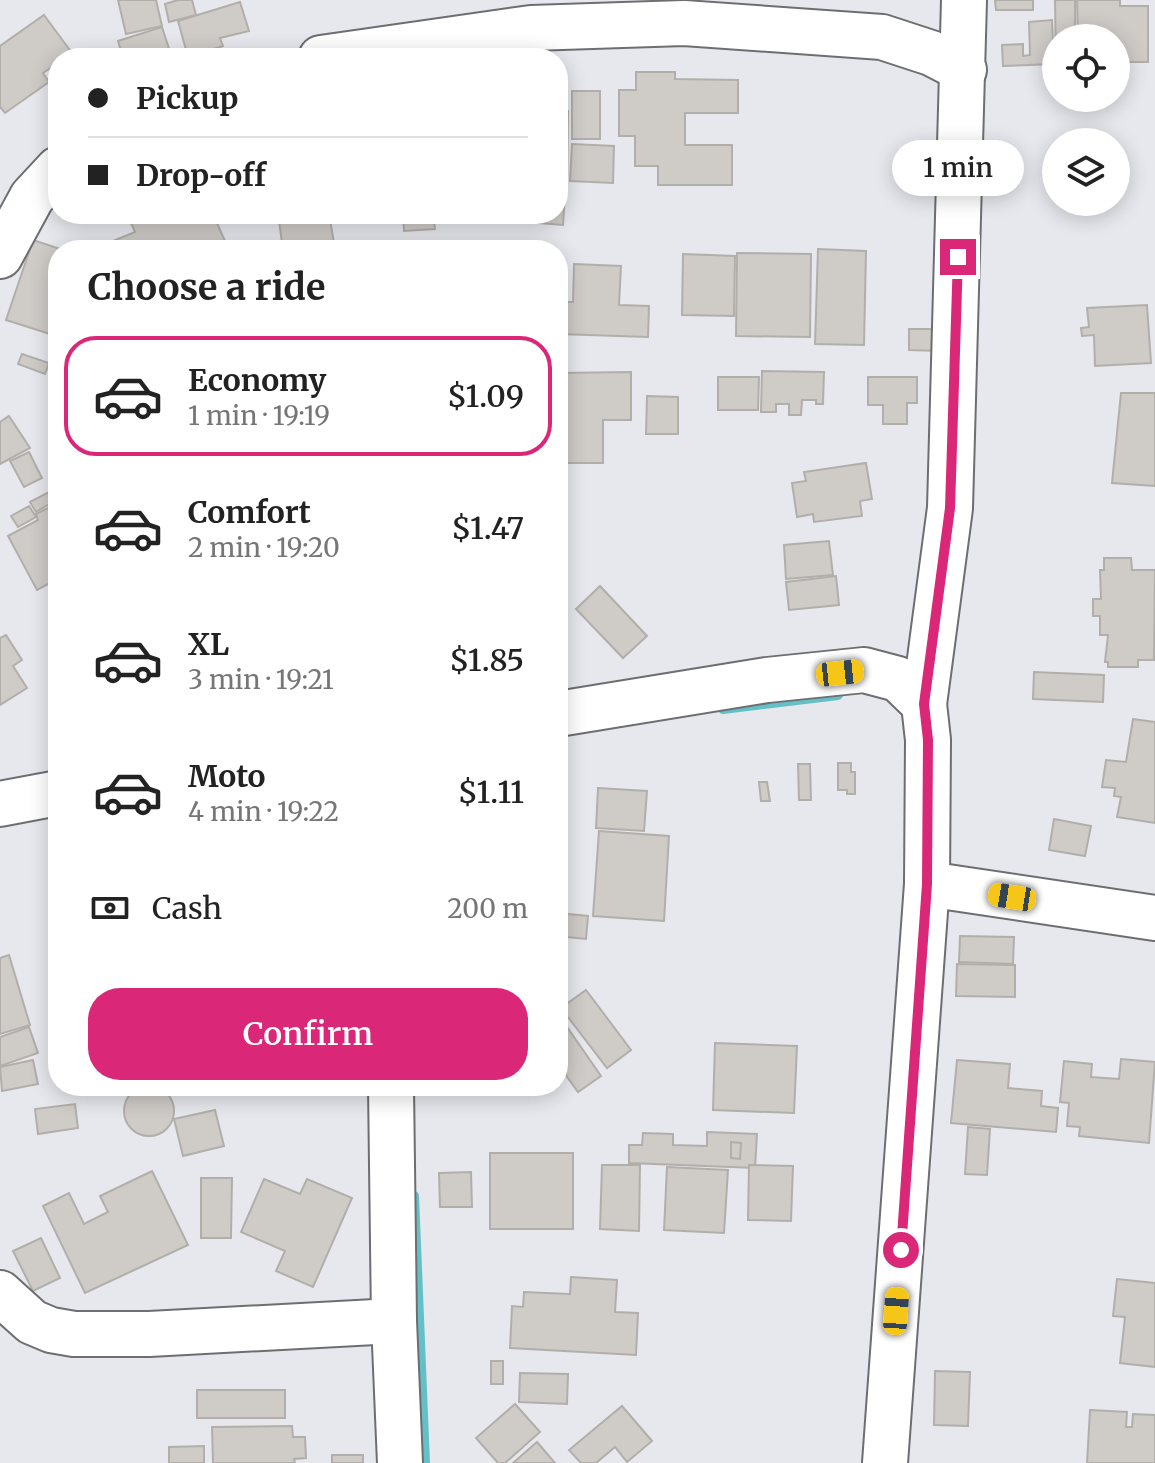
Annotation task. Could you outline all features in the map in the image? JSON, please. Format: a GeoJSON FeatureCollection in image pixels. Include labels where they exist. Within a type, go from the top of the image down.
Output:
{"type":"FeatureCollection","features":[{"type":"Feature","properties":{"kind":"street"},"geometry":{"type":"LineString","coordinates":[[885,1463],[927,884],[928,740],[924,704],[950,508],[964,0]]}},
{"type":"Feature","properties":{"kind":"street"},"geometry":{"type":"LineString","coordinates":[[391,48],[531,28],[684,23],[882,37],[931,53],[964,70]]}},
{"type":"Feature","properties":{"kind":"street"},"geometry":{"type":"LineString","coordinates":[[0,256],[32,197],[48,180]]}},
{"type":"Feature","properties":{"kind":"street"},"geometry":{"type":"LineString","coordinates":[[568,712],[767,680],[864,670],[898,679],[924,704]]}},
{"type":"Feature","properties":{"kind":"street"},"geometry":{"type":"LineString","coordinates":[[0,804],[48,795]]}},
{"type":"Feature","properties":{"kind":"street"},"geometry":{"type":"LineString","coordinates":[[927,884],[1155,918]]}},
{"type":"Feature","properties":{"kind":"street"},"geometry":{"type":"LineString","coordinates":[[391,1096],[394,1321],[400,1463]]}},
{"type":"Feature","properties":{"kind":"street"},"geometry":{"type":"LineString","coordinates":[[0,1293],[32,1322],[51,1330],[74,1334],[149,1334],[394,1321]]}},
{"type":"Feature","properties":{"kind":"building"},"geometry":{"type":"Polygon","coordinates":[[[118,0],[156,0],[162,26],[126,34],[118,0]]]}},
{"type":"Feature","properties":{"kind":"building"},"geometry":{"type":"Polygon","coordinates":[[[192,0],[196,15],[169,22],[165,4],[192,0]]]}},
{"type":"Feature","properties":{"kind":"building"},"geometry":{"type":"Polygon","coordinates":[[[995,0],[1033,0],[1033,10],[996,10],[995,0]]]}},
{"type":"Feature","properties":{"kind":"building"},"geometry":{"type":"Polygon","coordinates":[[[1055,0],[1075,0],[1075,24],[1055,24],[1055,0]]]}},
{"type":"Feature","properties":{"kind":"building"},"geometry":{"type":"Polygon","coordinates":[[[1077,0],[1120,0],[1120,6],[1148,6],[1148,62],[1130,62],[1130,24],[1078,24],[1077,0]]]}},
{"type":"Feature","properties":{"kind":"building"},"geometry":{"type":"Polygon","coordinates":[[[240,2],[249,31],[220,38],[223,46],[217,48],[186,48],[178,21],[240,2]]]}},
{"type":"Feature","properties":{"kind":"building"},"geometry":{"type":"Polygon","coordinates":[[[44,15],[68,48],[48,48],[48,70],[43,73],[48,83],[5,113],[0,107],[0,46],[44,15]]]}},
{"type":"Feature","properties":{"kind":"building"},"geometry":{"type":"Polygon","coordinates":[[[1052,20],[1052,24],[1042,24],[1042,64],[1003,66],[1002,45],[1023,44],[1023,56],[1030,55],[1029,22],[1052,20]]]}},
{"type":"Feature","properties":{"kind":"building"},"geometry":{"type":"Polygon","coordinates":[[[162,27],[169,48],[120,48],[118,41],[162,27]]]}},
{"type":"Feature","properties":{"kind":"building"},"geometry":{"type":"Polygon","coordinates":[[[636,72],[675,72],[675,79],[738,80],[738,113],[685,113],[685,145],[732,145],[732,185],[658,185],[658,166],[635,166],[635,136],[619,136],[619,90],[636,90],[636,72]]]}},
{"type":"Feature","properties":{"kind":"building"},"geometry":{"type":"Polygon","coordinates":[[[572,91],[600,91],[600,139],[572,139],[572,91]]]}},
{"type":"Feature","properties":{"kind":"building"},"geometry":{"type":"Polygon","coordinates":[[[572,144],[614,146],[613,183],[570,181],[572,144]]]}},
{"type":"Feature","properties":{"kind":"building"},"geometry":{"type":"Polygon","coordinates":[[[132,224],[217,224],[225,240],[115,240],[135,232],[132,224]]]}},
{"type":"Feature","properties":{"kind":"building"},"geometry":{"type":"Polygon","coordinates":[[[279,224],[331,224],[333,240],[282,240],[279,224]]]}},
{"type":"Feature","properties":{"kind":"building"},"geometry":{"type":"Polygon","coordinates":[[[404,224],[434,224],[435,229],[404,231],[404,224]]]}},
{"type":"Feature","properties":{"kind":"building"},"geometry":{"type":"Polygon","coordinates":[[[33,240],[48,245],[48,333],[6,320],[33,240]]]}},
{"type":"Feature","properties":{"kind":"building"},"geometry":{"type":"Polygon","coordinates":[[[818,249],[866,251],[864,345],[815,344],[818,249]]]}},
{"type":"Feature","properties":{"kind":"building"},"geometry":{"type":"Polygon","coordinates":[[[737,253],[811,254],[810,337],[736,336],[737,253]]]}},
{"type":"Feature","properties":{"kind":"building"},"geometry":{"type":"Polygon","coordinates":[[[683,254],[735,256],[734,316],[682,315],[683,254]]]}},
{"type":"Feature","properties":{"kind":"building"},"geometry":{"type":"Polygon","coordinates":[[[574,264],[621,266],[619,305],[649,306],[648,337],[568,334],[568,302],[573,302],[574,264]]]}},
{"type":"Feature","properties":{"kind":"building"},"geometry":{"type":"Polygon","coordinates":[[[1147,305],[1151,363],[1095,366],[1094,335],[1082,336],[1081,328],[1089,327],[1087,308],[1147,305]]]}},
{"type":"Feature","properties":{"kind":"building"},"geometry":{"type":"Polygon","coordinates":[[[909,329],[940,329],[939,351],[909,350],[909,329]]]}},
{"type":"Feature","properties":{"kind":"building"},"geometry":{"type":"Polygon","coordinates":[[[22,354],[48,363],[48,366],[45,374],[18,364],[22,354]]]}},
{"type":"Feature","properties":{"kind":"building"},"geometry":{"type":"Polygon","coordinates":[[[762,371],[824,372],[823,404],[816,404],[816,400],[802,400],[801,415],[789,415],[789,404],[776,404],[776,412],[761,412],[762,371]]]}},
{"type":"Feature","properties":{"kind":"building"},"geometry":{"type":"Polygon","coordinates":[[[631,372],[631,420],[603,420],[603,463],[568,463],[568,373],[631,372]]]}},
{"type":"Feature","properties":{"kind":"building"},"geometry":{"type":"Polygon","coordinates":[[[718,377],[759,377],[758,410],[718,410],[718,377]]]}},
{"type":"Feature","properties":{"kind":"building"},"geometry":{"type":"Polygon","coordinates":[[[868,377],[917,377],[917,403],[907,403],[907,424],[883,424],[883,405],[868,405],[868,377]]]}},
{"type":"Feature","properties":{"kind":"building"},"geometry":{"type":"Polygon","coordinates":[[[1121,393],[1155,393],[1155,486],[1112,483],[1121,393]]]}},
{"type":"Feature","properties":{"kind":"building"},"geometry":{"type":"Polygon","coordinates":[[[647,396],[678,397],[678,434],[646,434],[647,396]]]}},
{"type":"Feature","properties":{"kind":"building"},"geometry":{"type":"Polygon","coordinates":[[[9,416],[30,448],[0,464],[0,422],[9,416]]]}},
{"type":"Feature","properties":{"kind":"building"},"geometry":{"type":"Polygon","coordinates":[[[29,452],[42,478],[24,487],[10,461],[29,452]]]}},
{"type":"Feature","properties":{"kind":"building"},"geometry":{"type":"Polygon","coordinates":[[[866,463],[872,499],[860,501],[862,516],[814,522],[813,514],[797,517],[792,483],[806,481],[804,472],[866,463]]]}},
{"type":"Feature","properties":{"kind":"building"},"geometry":{"type":"Polygon","coordinates":[[[48,493],[48,505],[36,512],[30,502],[48,493]]]}},
{"type":"Feature","properties":{"kind":"building"},"geometry":{"type":"Polygon","coordinates":[[[29,506],[36,517],[18,527],[11,516],[29,506]]]}},
{"type":"Feature","properties":{"kind":"building"},"geometry":{"type":"Polygon","coordinates":[[[48,508],[48,584],[37,590],[8,536],[38,520],[36,514],[48,508]]]}},
{"type":"Feature","properties":{"kind":"building"},"geometry":{"type":"Polygon","coordinates":[[[829,541],[833,575],[786,579],[784,545],[829,541]]]}},
{"type":"Feature","properties":{"kind":"building"},"geometry":{"type":"Polygon","coordinates":[[[1104,558],[1131,558],[1132,570],[1155,570],[1154,660],[1138,660],[1138,667],[1108,667],[1108,662],[1105,662],[1108,635],[1100,635],[1100,616],[1093,616],[1093,599],[1101,599],[1100,570],[1104,570],[1104,558]]]}},
{"type":"Feature","properties":{"kind":"building"},"geometry":{"type":"Polygon","coordinates":[[[836,576],[839,605],[789,610],[786,582],[836,576]]]}},
{"type":"Feature","properties":{"kind":"building"},"geometry":{"type":"Polygon","coordinates":[[[600,586],[647,636],[623,658],[576,609],[600,586]]]}},
{"type":"Feature","properties":{"kind":"building"},"geometry":{"type":"Polygon","coordinates":[[[6,635],[22,660],[13,666],[27,688],[0,705],[0,638],[6,635]]]}},
{"type":"Feature","properties":{"kind":"building"},"geometry":{"type":"Polygon","coordinates":[[[1034,672],[1104,675],[1103,702],[1033,699],[1034,672]]]}},
{"type":"Feature","properties":{"kind":"building"},"geometry":{"type":"Polygon","coordinates":[[[1133,719],[1155,722],[1155,823],[1117,817],[1121,797],[1114,796],[1115,788],[1102,787],[1106,760],[1126,762],[1133,719]]]}},
{"type":"Feature","properties":{"kind":"building"},"geometry":{"type":"Polygon","coordinates":[[[838,763],[851,763],[851,772],[855,772],[855,794],[838,790],[838,763]]]}},
{"type":"Feature","properties":{"kind":"building"},"geometry":{"type":"Polygon","coordinates":[[[798,764],[810,764],[811,800],[799,800],[798,764]]]}},
{"type":"Feature","properties":{"kind":"building"},"geometry":{"type":"Polygon","coordinates":[[[759,782],[767,782],[770,801],[761,801],[759,782]]]}},
{"type":"Feature","properties":{"kind":"building"},"geometry":{"type":"Polygon","coordinates":[[[598,788],[647,791],[644,831],[596,828],[598,788]]]}},
{"type":"Feature","properties":{"kind":"building"},"geometry":{"type":"Polygon","coordinates":[[[1054,819],[1091,826],[1085,856],[1049,850],[1054,819]]]}},
{"type":"Feature","properties":{"kind":"building"},"geometry":{"type":"Polygon","coordinates":[[[599,831],[669,836],[664,921],[593,916],[599,831]]]}},
{"type":"Feature","properties":{"kind":"building"},"geometry":{"type":"Polygon","coordinates":[[[568,914],[588,916],[586,939],[568,937],[568,914]]]}},
{"type":"Feature","properties":{"kind":"building"},"geometry":{"type":"Polygon","coordinates":[[[960,936],[1014,937],[1013,964],[959,962],[960,936]]]}},
{"type":"Feature","properties":{"kind":"building"},"geometry":{"type":"Polygon","coordinates":[[[9,955],[30,1025],[0,1034],[0,958],[9,955]]]}},
{"type":"Feature","properties":{"kind":"building"},"geometry":{"type":"Polygon","coordinates":[[[957,964],[1015,965],[1015,997],[956,996],[957,964]]]}},
{"type":"Feature","properties":{"kind":"building"},"geometry":{"type":"Polygon","coordinates":[[[586,990],[631,1050],[607,1068],[568,1017],[568,1003],[586,990]]]}},
{"type":"Feature","properties":{"kind":"building"},"geometry":{"type":"Polygon","coordinates":[[[29,1027],[38,1053],[0,1066],[0,1037],[29,1027]]]}},
{"type":"Feature","properties":{"kind":"building"},"geometry":{"type":"Polygon","coordinates":[[[568,1028],[601,1076],[578,1092],[568,1078],[568,1028]]]}},
{"type":"Feature","properties":{"kind":"building"},"geometry":{"type":"Polygon","coordinates":[[[715,1043],[797,1046],[794,1113],[713,1110],[715,1043]]]}},
{"type":"Feature","properties":{"kind":"building"},"geometry":{"type":"Polygon","coordinates":[[[1121,1059],[1155,1062],[1149,1143],[1079,1136],[1080,1127],[1067,1126],[1069,1103],[1060,1102],[1064,1061],[1092,1064],[1091,1077],[1119,1079],[1121,1059]]]}},
{"type":"Feature","properties":{"kind":"building"},"geometry":{"type":"Polygon","coordinates":[[[33,1060],[38,1084],[2,1091],[0,1067],[33,1060]]]}},
{"type":"Feature","properties":{"kind":"building"},"geometry":{"type":"Polygon","coordinates":[[[957,1060],[1010,1064],[1008,1088],[1042,1091],[1041,1106],[1058,1108],[1056,1132],[951,1123],[957,1060]]]}},
{"type":"Feature","properties":{"kind":"building"},"geometry":{"type":"Polygon","coordinates":[[[129,1096],[169,1096],[172,1101],[172,1121],[159,1134],[139,1134],[126,1121],[124,1111],[129,1096]]]}},
{"type":"Feature","properties":{"kind":"building"},"geometry":{"type":"Polygon","coordinates":[[[75,1104],[78,1128],[38,1134],[35,1109],[75,1104]]]}},
{"type":"Feature","properties":{"kind":"building"},"geometry":{"type":"Polygon","coordinates":[[[215,1110],[224,1146],[183,1156],[174,1119],[215,1110]]]}},
{"type":"Feature","properties":{"kind":"building"},"geometry":{"type":"Polygon","coordinates":[[[968,1127],[990,1129],[987,1175],[965,1174],[968,1127]]]}},
{"type":"Feature","properties":{"kind":"building"},"geometry":{"type":"Polygon","coordinates":[[[707,1132],[757,1134],[755,1168],[629,1163],[629,1145],[642,1145],[643,1133],[673,1134],[673,1145],[707,1146],[707,1132]]]}},
{"type":"Feature","properties":{"kind":"building"},"geometry":{"type":"Polygon","coordinates":[[[731,1142],[741,1143],[740,1159],[731,1158],[731,1142]]]}},
{"type":"Feature","properties":{"kind":"building"},"geometry":{"type":"Polygon","coordinates":[[[490,1153],[573,1153],[573,1229],[490,1229],[490,1153]]]}},
{"type":"Feature","properties":{"kind":"building"},"geometry":{"type":"Polygon","coordinates":[[[602,1165],[640,1165],[639,1231],[600,1229],[602,1165]]]}},
{"type":"Feature","properties":{"kind":"building"},"geometry":{"type":"Polygon","coordinates":[[[749,1165],[793,1166],[791,1221],[748,1220],[749,1165]]]}},
{"type":"Feature","properties":{"kind":"building"},"geometry":{"type":"Polygon","coordinates":[[[667,1167],[728,1170],[724,1233],[664,1230],[667,1167]]]}},
{"type":"Feature","properties":{"kind":"building"},"geometry":{"type":"Polygon","coordinates":[[[152,1171],[188,1245],[85,1293],[43,1206],[69,1193],[84,1224],[108,1212],[100,1196],[152,1171]]]}},
{"type":"Feature","properties":{"kind":"building"},"geometry":{"type":"Polygon","coordinates":[[[471,1172],[472,1207],[440,1207],[439,1173],[471,1172]]]}},
{"type":"Feature","properties":{"kind":"building"},"geometry":{"type":"Polygon","coordinates":[[[201,1178],[232,1178],[231,1238],[201,1238],[201,1178]]]}},
{"type":"Feature","properties":{"kind":"building"},"geometry":{"type":"Polygon","coordinates":[[[264,1179],[300,1194],[307,1179],[352,1198],[313,1287],[276,1271],[285,1251],[241,1232],[264,1179]]]}},
{"type":"Feature","properties":{"kind":"building"},"geometry":{"type":"Polygon","coordinates":[[[41,1238],[60,1278],[33,1291],[13,1251],[41,1238]]]}},
{"type":"Feature","properties":{"kind":"building"},"geometry":{"type":"Polygon","coordinates":[[[571,1277],[617,1280],[615,1312],[638,1313],[636,1355],[510,1348],[512,1306],[523,1307],[524,1292],[570,1294],[571,1277]]]}},
{"type":"Feature","properties":{"kind":"building"},"geometry":{"type":"Polygon","coordinates":[[[1117,1279],[1155,1283],[1155,1367],[1120,1363],[1125,1317],[1113,1316],[1117,1279]]]}},
{"type":"Feature","properties":{"kind":"building"},"geometry":{"type":"Polygon","coordinates":[[[491,1361],[503,1361],[503,1384],[491,1384],[491,1361]]]}},
{"type":"Feature","properties":{"kind":"building"},"geometry":{"type":"Polygon","coordinates":[[[935,1371],[970,1372],[968,1426],[934,1425],[935,1371]]]}},
{"type":"Feature","properties":{"kind":"building"},"geometry":{"type":"Polygon","coordinates":[[[520,1373],[568,1374],[567,1404],[519,1402],[520,1373]]]}},
{"type":"Feature","properties":{"kind":"building"},"geometry":{"type":"Polygon","coordinates":[[[197,1390],[285,1390],[285,1418],[197,1418],[197,1390]]]}},
{"type":"Feature","properties":{"kind":"building"},"geometry":{"type":"Polygon","coordinates":[[[515,1404],[540,1432],[505,1463],[498,1463],[476,1438],[515,1404]]]}},
{"type":"Feature","properties":{"kind":"building"},"geometry":{"type":"Polygon","coordinates":[[[622,1406],[652,1441],[627,1462],[615,1447],[596,1463],[581,1463],[569,1450],[622,1406]]]}},
{"type":"Feature","properties":{"kind":"building"},"geometry":{"type":"Polygon","coordinates":[[[1090,1410],[1127,1412],[1126,1427],[1132,1427],[1133,1414],[1155,1415],[1155,1463],[1087,1463],[1090,1410]]]}},
{"type":"Feature","properties":{"kind":"building"},"geometry":{"type":"Polygon","coordinates":[[[292,1426],[293,1437],[305,1437],[306,1458],[294,1459],[295,1463],[213,1463],[212,1427],[292,1426]]]}},
{"type":"Feature","properties":{"kind":"building"},"geometry":{"type":"Polygon","coordinates":[[[537,1442],[555,1463],[513,1463],[537,1442]]]}},
{"type":"Feature","properties":{"kind":"building"},"geometry":{"type":"Polygon","coordinates":[[[204,1446],[204,1463],[169,1463],[169,1447],[204,1446]]]}},
{"type":"Feature","properties":{"kind":"building"},"geometry":{"type":"Polygon","coordinates":[[[332,1455],[363,1455],[363,1463],[332,1463],[332,1455]]]}},
{"type":"Feature","properties":{"kind":"waterway"},"geometry":{"type":"LineString","coordinates":[[723,709],[838,695]]}},
{"type":"Feature","properties":{"kind":"waterway"},"geometry":{"type":"LineString","coordinates":[[414,1196],[425,1463]]}},
{"type":"Feature","properties":{"kind":"route"},"geometry":{"type":"LineString","coordinates":[[901,1250],[927,884],[928,740],[924,704],[950,508],[958,257]]}}]}
